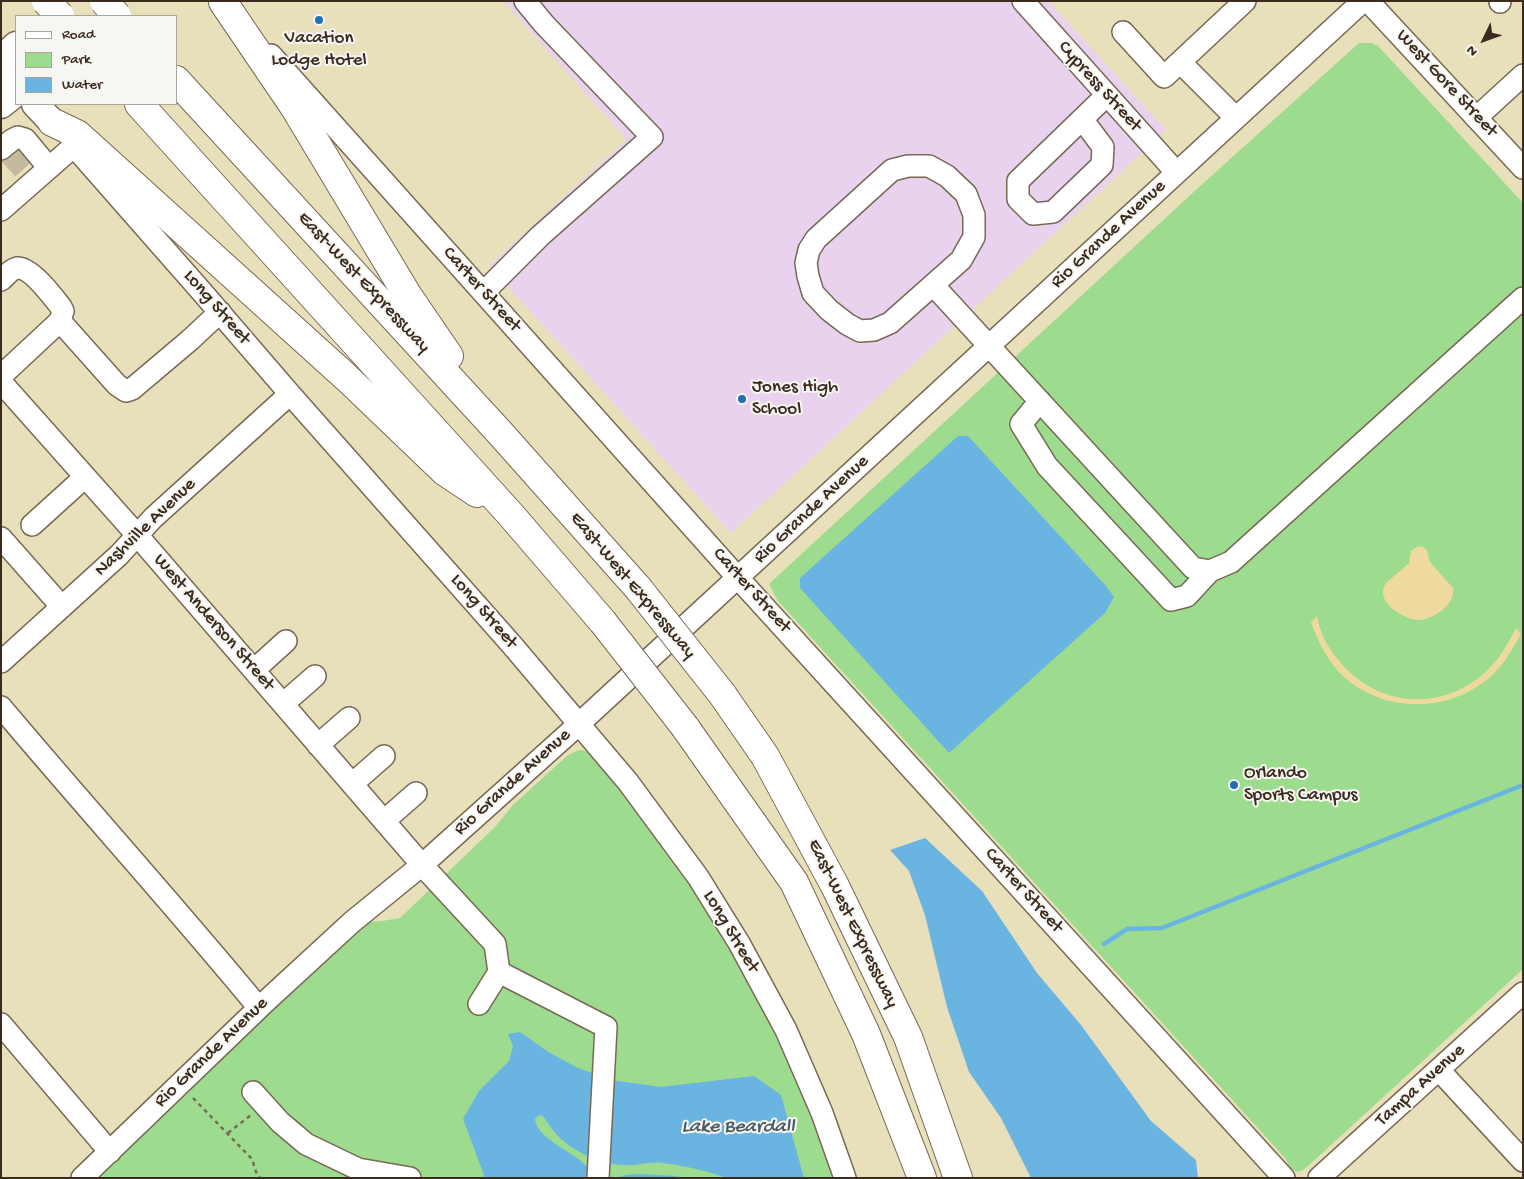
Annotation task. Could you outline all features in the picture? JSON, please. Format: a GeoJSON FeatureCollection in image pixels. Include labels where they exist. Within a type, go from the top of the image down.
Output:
{"type":"FeatureCollection","features":[{"type":"Feature","properties":{"kind":"highway"},"geometry":{"type":"LineString","coordinates":[[46,1],[59,15]]}},
{"type":"Feature","properties":{"kind":"highway"},"geometry":{"type":"LineString","coordinates":[[104,1],[116,15]]}},
{"type":"Feature","properties":{"kind":"highway"},"geometry":{"type":"LineString","coordinates":[[223,2],[295,108],[408,296],[501,434]]}},
{"type":"Feature","properties":{"kind":"highway","name":"East-West Expressway"},"geometry":{"type":"LineString","coordinates":[[178,82],[501,434],[638,588],[722,694],[765,756],[835,886],[908,1037],[958,1178]]}},
{"type":"Feature","properties":{"kind":"highway","name":"East-West Expressway"},"geometry":{"type":"LineString","coordinates":[[140,105],[511,515],[603,622],[686,727],[794,882],[866,1034],[922,1178]]}},
{"type":"Feature","properties":{"kind":"highway"},"geometry":{"type":"LineString","coordinates":[[43,113],[77,134],[94,148],[341,372],[444,471],[511,515]]}},
{"type":"Feature","properties":{"kind":"main road"},"geometry":{"type":"LineString","coordinates":[[49,15],[65,1]]}},
{"type":"Feature","properties":{"kind":"main road"},"geometry":{"type":"LineString","coordinates":[[105,15],[120,1]]}},
{"type":"Feature","properties":{"kind":"main road"},"geometry":{"type":"LineString","coordinates":[[1,59],[15,47]]}},
{"type":"Feature","properties":{"kind":"main road"},"geometry":{"type":"LineString","coordinates":[[1,69],[15,83]]}},
{"type":"Feature","properties":{"kind":"main road"},"geometry":{"type":"LineString","coordinates":[[1,105],[15,94]]}},
{"type":"Feature","properties":{"kind":"street"},"geometry":{"type":"LineString","coordinates":[[484,292],[540,236],[652,137],[544,24],[525,1]]}},
{"type":"Feature","properties":{"kind":"street","name":"Cypress Street"},"geometry":{"type":"LineString","coordinates":[[1022,1],[1176,172]]}},
{"type":"Feature","properties":{"kind":"street"},"geometry":{"type":"LineString","coordinates":[[1123,32],[1164,77],[1245,1]]}},
{"type":"Feature","properties":{"kind":"street","name":"Rio Grande Avenue"},"geometry":{"type":"LineString","coordinates":[[82,1178],[259,1008],[352,922],[422,866],[579,724],[1363,1]]}},
{"type":"Feature","properties":{"kind":"street","name":"West Gore Street"},"geometry":{"type":"LineString","coordinates":[[1368,1],[1523,168]]}},
{"type":"Feature","properties":{"kind":"street","name":"Carter Street"},"geometry":{"type":"LineString","coordinates":[[223,2],[738,578],[1284,1178]]}},
{"type":"Feature","properties":{"kind":"street"},"geometry":{"type":"LineString","coordinates":[[1180,62],[1236,118]]}},
{"type":"Feature","properties":{"kind":"street"},"geometry":{"type":"LineString","coordinates":[[1476,118],[1523,75]]}},
{"type":"Feature","properties":{"kind":"street"},"geometry":{"type":"LineString","coordinates":[[1082,119],[1103,147],[1102,165],[1053,212],[1033,214],[1018,199],[1018,181],[1106,95]]}},
{"type":"Feature","properties":{"kind":"street","name":"Long Street"},"geometry":{"type":"LineString","coordinates":[[43,113],[512,645],[634,790],[698,877],[739,943],[786,1030],[822,1113],[845,1178]]}},
{"type":"Feature","properties":{"kind":"street"},"geometry":{"type":"LineString","coordinates":[[4,151],[12,140],[18,137],[25,139],[37,175]]}},
{"type":"Feature","properties":{"kind":"street"},"geometry":{"type":"LineString","coordinates":[[1,210],[37,175],[74,146]]}},
{"type":"Feature","properties":{"kind":"street"},"geometry":{"type":"LineString","coordinates":[[908,166],[929,166],[947,176],[966,194],[974,215],[974,237],[961,260],[934,286],[890,323],[874,330],[860,330],[847,324],[829,310],[813,293],[806,263],[809,250],[816,239],[892,170],[908,166]]}},
{"type":"Feature","properties":{"kind":"street"},"geometry":{"type":"LineString","coordinates":[[1,280],[14,269],[19,268],[26,271],[34,276],[61,307],[62,311],[60,321],[1,376]]}},
{"type":"Feature","properties":{"kind":"street"},"geometry":{"type":"LineString","coordinates":[[934,286],[1193,568],[1210,571]]}},
{"type":"Feature","properties":{"kind":"street"},"geometry":{"type":"LineString","coordinates":[[1040,402],[1021,424],[1048,466],[1171,600],[1187,596],[1210,571],[1232,562],[1523,298]]}},
{"type":"Feature","properties":{"kind":"street"},"geometry":{"type":"LineString","coordinates":[[60,321],[117,385],[126,391],[132,390],[139,385],[220,312]]}},
{"type":"Feature","properties":{"kind":"street","name":"West Anderson Street"},"geometry":{"type":"LineString","coordinates":[[1,382],[138,535],[422,866],[495,944],[499,972]]}},
{"type":"Feature","properties":{"kind":"street","name":"Nashville Avenue"},"geometry":{"type":"LineString","coordinates":[[1,662],[119,555],[153,518],[290,394]]}},
{"type":"Feature","properties":{"kind":"street"},"geometry":{"type":"LineString","coordinates":[[32,525],[85,478]]}},
{"type":"Feature","properties":{"kind":"street"},"geometry":{"type":"LineString","coordinates":[[1,538],[62,607]]}},
{"type":"Feature","properties":{"kind":"street"},"geometry":{"type":"LineString","coordinates":[[254,670],[286,641]]}},
{"type":"Feature","properties":{"kind":"street"},"geometry":{"type":"LineString","coordinates":[[283,704],[314,676]]}},
{"type":"Feature","properties":{"kind":"street"},"geometry":{"type":"LineString","coordinates":[[1,707],[259,1008]]}},
{"type":"Feature","properties":{"kind":"street"},"geometry":{"type":"LineString","coordinates":[[318,745],[349,718]]}},
{"type":"Feature","properties":{"kind":"street"},"geometry":{"type":"LineString","coordinates":[[352,784],[384,756]]}},
{"type":"Feature","properties":{"kind":"street"},"geometry":{"type":"LineString","coordinates":[[384,821],[416,793]]}},
{"type":"Feature","properties":{"kind":"street"},"geometry":{"type":"LineString","coordinates":[[479,1004],[499,972],[606,1027],[598,1178]]}},
{"type":"Feature","properties":{"kind":"street","name":"Tampa Avenue"},"geometry":{"type":"LineString","coordinates":[[1322,1177],[1523,993]]}},
{"type":"Feature","properties":{"kind":"street"},"geometry":{"type":"LineString","coordinates":[[1,1024],[110,1152]]}},
{"type":"Feature","properties":{"kind":"street"},"geometry":{"type":"LineString","coordinates":[[1439,1070],[1523,1161]]}},
{"type":"Feature","properties":{"kind":"street"},"geometry":{"type":"LineString","coordinates":[[254,1102],[306,1144],[358,1168],[410,1178]]}},
{"type":"Feature","properties":{"kind":"street"},"geometry":{"type":"LineString","coordinates":[[1516,1178],[1523,1171]]}},
{"type":"Feature","properties":{"kind":"path"},"geometry":{"type":"LineString","coordinates":[[193,1098],[252,1160],[257,1175],[260,1178]]}},
{"type":"Feature","properties":{"kind":"path"},"geometry":{"type":"LineString","coordinates":[[227,1134],[254,1102]]}},
{"type":"Feature","properties":{"kind":"shaded area","name":"Jones High School"},"geometry":{"type":"Polygon","coordinates":[[[503,1],[1048,1],[1166,130],[731,533],[489,266],[627,139],[503,1]]]}},
{"type":"Feature","properties":{"kind":"green space","name":"Orlando Sports Campus"},"geometry":{"type":"Polygon","coordinates":[[[1359,43],[1372,43],[1378,46],[1523,203],[1523,969],[1307,1167],[1297,1171],[1290,1169],[1286,1159],[778,601],[769,584],[1198,188],[1359,43]]]}},
{"type":"Feature","properties":{"kind":"green space"},"geometry":{"type":"Polygon","coordinates":[[[582,750],[589,752],[640,813],[687,880],[731,949],[770,1021],[805,1095],[835,1178],[97,1178],[361,925],[367,922],[400,918],[495,827],[513,805],[568,755],[582,750]]]}},
{"type":"Feature","properties":{"kind":"sand"},"geometry":{"type":"Polygon","coordinates":[[[1418,546],[1427,550],[1430,562],[1453,588],[1451,600],[1444,609],[1431,617],[1419,620],[1406,617],[1392,608],[1387,603],[1383,590],[1386,583],[1409,563],[1411,551],[1418,546]]]}},
{"type":"Feature","properties":{"kind":"sand"},"geometry":{"type":"Polygon","coordinates":[[[1317,616],[1326,643],[1350,672],[1365,684],[1383,693],[1402,698],[1440,697],[1459,690],[1477,679],[1495,662],[1516,628],[1521,634],[1499,668],[1481,684],[1448,700],[1411,704],[1393,702],[1376,697],[1344,677],[1328,658],[1317,637],[1311,622],[1317,616]]]}},
{"type":"Feature","properties":{"kind":"water"},"geometry":{"type":"Polygon","coordinates":[[[958,436],[968,436],[1114,597],[1105,613],[949,753],[800,588],[800,578],[958,436]]]}},
{"type":"Feature","properties":{"kind":"water"},"geometry":{"type":"Polygon","coordinates":[[[925,838],[982,891],[1037,973],[1081,1025],[1151,1121],[1196,1160],[1198,1178],[1031,1178],[1001,1118],[969,1072],[947,1007],[925,915],[909,871],[890,850],[925,838]]]}},
{"type":"Feature","properties":{"kind":"water","name":"Lake Beardall"},"geometry":{"type":"Polygon","coordinates":[[[520,1032],[550,1053],[578,1068],[611,1080],[661,1087],[754,1076],[781,1095],[804,1178],[726,1178],[712,1173],[663,1163],[630,1165],[607,1163],[573,1148],[557,1135],[543,1116],[539,1115],[535,1119],[544,1135],[582,1162],[590,1169],[595,1178],[485,1178],[463,1119],[479,1091],[509,1061],[513,1046],[508,1034],[520,1032]]]}},
{"type":"Feature","properties":{"kind":"water","name":"Lake Beardall"},"geometry":{"type":"Polygon","coordinates":[[[639,1174],[677,1176],[684,1178],[616,1178],[639,1174]]]}},
{"type":"Feature","properties":{"kind":"waterway"},"geometry":{"type":"LineString","coordinates":[[1104,944],[1127,929],[1162,928],[1523,785]]}},
{"type":"Feature","properties":{"kind":"tunnel"},"geometry":{"type":"LineString","coordinates":[[9,154],[28,175]]}},
{"type":"Feature","properties":{"kind":"place","name":"Vacation Lodge Hotel"},"geometry":{"type":"Point","coordinates":[319,20]}},
{"type":"Feature","properties":{"kind":"place","name":"Jones High School"},"geometry":{"type":"Point","coordinates":[742,399]}},
{"type":"Feature","properties":{"kind":"place","name":"Orlando Sports Campus"},"geometry":{"type":"Point","coordinates":[1234,785]}}]}
